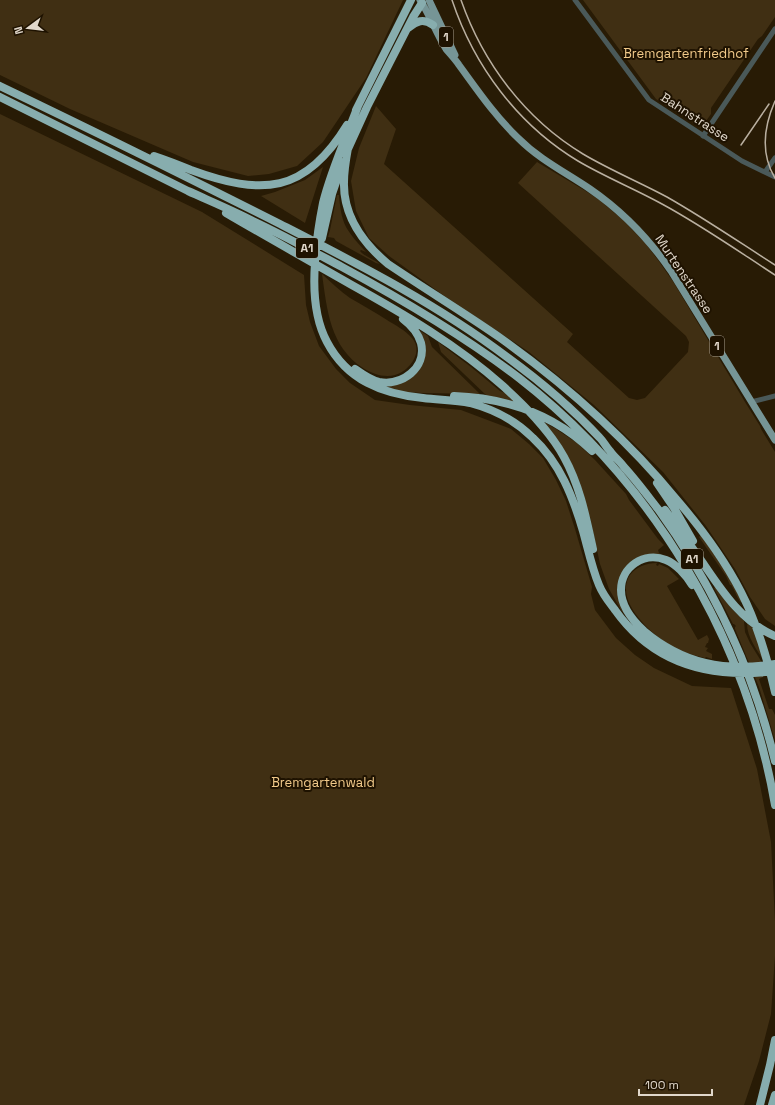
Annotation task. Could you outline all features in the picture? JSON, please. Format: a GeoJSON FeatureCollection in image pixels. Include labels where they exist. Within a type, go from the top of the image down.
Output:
{"type":"FeatureCollection","features":[{"type":"Feature","properties":{"kind":"highway"},"geometry":{"type":"LineString","coordinates":[[130,149],[227,181],[253,185],[276,184],[301,175],[318,164],[337,140],[358,106],[411,0]]}},
{"type":"Feature","properties":{"kind":"highway"},"geometry":{"type":"LineString","coordinates":[[321,230],[348,148],[367,107],[423,1]]}},
{"type":"Feature","properties":{"kind":"highway"},"geometry":{"type":"LineString","coordinates":[[408,28],[422,21],[426,21],[433,25]]}},
{"type":"Feature","properties":{"kind":"highway","name":"A1"},"geometry":{"type":"LineString","coordinates":[[0,86],[130,149],[303,236],[390,282],[432,306],[487,342],[562,400],[604,441],[610,451],[623,465],[680,540],[708,588],[731,632],[750,680],[775,761]]}},
{"type":"Feature","properties":{"kind":"highway","name":"A1"},"geometry":{"type":"LineString","coordinates":[[0,97],[189,191],[255,221],[398,298],[468,342],[520,379],[561,413],[605,457],[660,528],[689,572],[713,615],[737,670],[752,711],[765,756],[775,805]]}},
{"type":"Feature","properties":{"kind":"highway"},"geometry":{"type":"LineString","coordinates":[[358,106],[329,182],[323,203],[315,300],[318,319],[323,334],[333,353],[348,370],[378,389],[400,395],[462,402],[480,406],[509,419],[531,435],[550,457],[568,488],[576,508],[598,583],[604,596],[639,637],[660,652],[696,667],[720,669],[748,674],[775,671]]}},
{"type":"Feature","properties":{"kind":"highway"},"geometry":{"type":"LineString","coordinates":[[348,148],[344,183],[346,205],[352,221],[367,245],[388,264],[479,323],[520,352],[599,418],[627,444],[660,479],[698,525],[720,557],[740,591],[752,617],[764,651],[775,692]]}},
{"type":"Feature","properties":{"kind":"highway"},"geometry":{"type":"LineString","coordinates":[[189,191],[411,319],[448,343],[479,366],[513,395],[545,430],[564,457],[580,493],[598,570],[614,608]]}},
{"type":"Feature","properties":{"kind":"highway"},"geometry":{"type":"LineString","coordinates":[[316,278],[325,323],[332,340],[345,360],[361,374],[379,382],[397,381],[408,376],[417,367],[421,355],[421,343],[419,336],[411,325],[379,300]]}},
{"type":"Feature","properties":{"kind":"highway"},"geometry":{"type":"LineString","coordinates":[[400,395],[455,396],[488,399],[509,403],[543,416],[570,432],[581,441],[632,491]]}},
{"type":"Feature","properties":{"kind":"highway"},"geometry":{"type":"LineString","coordinates":[[599,418],[637,458],[660,487],[681,519],[706,568]]}},
{"type":"Feature","properties":{"kind":"highway"},"geometry":{"type":"LineString","coordinates":[[604,441],[613,446],[662,505],[706,568],[738,610],[752,622],[774,635]]}},
{"type":"Feature","properties":{"kind":"highway"},"geometry":{"type":"LineString","coordinates":[[719,628],[706,612],[690,583],[672,563],[660,558],[649,557],[639,560],[626,573],[621,584],[622,598],[627,612],[637,624],[658,642],[675,652],[720,669],[775,664]]}},
{"type":"Feature","properties":{"kind":"highway"},"geometry":{"type":"LineString","coordinates":[[760,1105],[775,1040]]}},
{"type":"Feature","properties":{"kind":"highway"},"geometry":{"type":"LineString","coordinates":[[772,1105],[775,1095]]}},
{"type":"Feature","properties":{"kind":"main road","name":"Murtenstrasse"},"geometry":{"type":"LineString","coordinates":[[423,1],[433,25],[446,48],[494,113],[519,140],[545,161],[605,200],[648,240],[671,271],[775,440]]}},
{"type":"Feature","properties":{"kind":"main road","name":"Murtenstrasse"},"geometry":{"type":"LineString","coordinates":[[423,1],[459,65]]}},
{"type":"Feature","properties":{"kind":"street","name":"Bahnstrasse"},"geometry":{"type":"LineString","coordinates":[[575,0],[649,100],[742,161],[775,177]]}},
{"type":"Feature","properties":{"kind":"street"},"geometry":{"type":"LineString","coordinates":[[703,136],[775,29]]}},
{"type":"Feature","properties":{"kind":"street"},"geometry":{"type":"LineString","coordinates":[[765,172],[775,158]]}},
{"type":"Feature","properties":{"kind":"street"},"geometry":{"type":"LineString","coordinates":[[751,402],[775,396]]}},
{"type":"Feature","properties":{"kind":"green space"},"geometry":{"type":"Polygon","coordinates":[[[0,0],[403,0],[366,78],[323,142],[297,166],[269,174],[248,176],[193,162],[70,109],[0,75],[0,0]]]}},
{"type":"Feature","properties":{"kind":"green space","name":"Bremgartenfriedhof"},"geometry":{"type":"Polygon","coordinates":[[[583,0],[775,0],[775,17],[762,36],[758,39],[711,108],[711,114],[701,128],[656,99],[583,0]]]}},
{"type":"Feature","properties":{"kind":"green space"},"geometry":{"type":"Polygon","coordinates":[[[376,106],[396,129],[384,164],[573,334],[567,342],[629,398],[637,400],[645,398],[688,352],[689,342],[686,336],[518,183],[537,162],[598,199],[623,220],[645,243],[674,283],[775,452],[775,626],[765,619],[750,597],[735,569],[706,526],[663,472],[594,405],[529,352],[443,295],[389,256],[369,238],[356,211],[351,181],[359,148],[376,106]]]}},
{"type":"Feature","properties":{"kind":"green space","name":"Bremgartenwald"},"geometry":{"type":"Polygon","coordinates":[[[0,114],[202,212],[304,275],[306,305],[310,322],[319,346],[336,369],[350,383],[375,400],[461,410],[511,429],[543,458],[556,480],[566,501],[575,529],[592,587],[591,594],[595,610],[616,638],[635,655],[654,668],[692,686],[731,688],[757,769],[771,842],[775,921],[775,956],[771,1014],[759,1061],[744,1105],[0,1105],[0,114]]]}},
{"type":"Feature","properties":{"kind":"green space"},"geometry":{"type":"Polygon","coordinates":[[[323,167],[305,223],[261,196],[305,180],[323,167]]]}},
{"type":"Feature","properties":{"kind":"green space"},"geometry":{"type":"Polygon","coordinates":[[[337,195],[339,195],[340,207],[346,227],[366,252],[360,251],[380,264],[336,241],[334,238],[328,237],[337,195]]]}},
{"type":"Feature","properties":{"kind":"green space"},"geometry":{"type":"Polygon","coordinates":[[[322,274],[350,298],[400,328],[412,338],[417,349],[414,360],[406,369],[401,373],[391,376],[375,374],[363,368],[343,350],[332,327],[328,314],[322,274]]]}},
{"type":"Feature","properties":{"kind":"green space"},"geometry":{"type":"Polygon","coordinates":[[[419,330],[428,336],[432,347],[480,394],[404,392],[388,389],[384,384],[417,370],[419,330]]]}},
{"type":"Feature","properties":{"kind":"green space"},"geometry":{"type":"Polygon","coordinates":[[[438,342],[500,391],[508,394],[518,404],[487,396],[441,352],[438,342]]]}},
{"type":"Feature","properties":{"kind":"green space"},"geometry":{"type":"Polygon","coordinates":[[[542,421],[577,443],[595,460],[626,494],[658,539],[664,545],[658,550],[662,555],[657,555],[622,575],[629,620],[621,610],[609,589],[600,564],[590,517],[542,421]]]}},
{"type":"Feature","properties":{"kind":"green space"},"geometry":{"type":"Polygon","coordinates":[[[701,535],[721,563],[742,601],[740,602],[726,576],[699,537],[701,535]]]}},
{"type":"Feature","properties":{"kind":"green space"},"geometry":{"type":"Polygon","coordinates":[[[657,563],[656,565],[658,566],[659,564],[668,568],[679,579],[667,586],[698,640],[707,635],[709,639],[705,647],[708,648],[706,651],[712,654],[712,659],[700,657],[677,649],[660,639],[643,623],[630,605],[626,585],[630,575],[642,566],[657,563]]]}},
{"type":"Feature","properties":{"kind":"green space"},"geometry":{"type":"Polygon","coordinates":[[[715,587],[733,610],[744,621],[745,632],[750,643],[769,674],[759,679],[769,709],[772,709],[775,715],[775,740],[759,687],[735,629],[736,626],[733,624],[714,588],[715,587]]]}},
{"type":"Feature","properties":{"kind":"green space"},"geometry":{"type":"Polygon","coordinates":[[[747,624],[755,629],[764,661],[751,639],[747,629],[747,624]]]}},
{"type":"Feature","properties":{"kind":"railway"},"geometry":{"type":"LineString","coordinates":[[452,0],[461,24],[486,70],[501,92],[536,130],[578,161],[677,212],[775,275]]}},
{"type":"Feature","properties":{"kind":"railway"},"geometry":{"type":"LineString","coordinates":[[461,0],[481,46],[494,67],[508,88],[543,124],[562,140],[583,154],[667,197],[775,265]]}},
{"type":"Feature","properties":{"kind":"railway"},"geometry":{"type":"LineString","coordinates":[[775,101],[768,120],[765,140],[767,159],[775,178]]}},
{"type":"Feature","properties":{"kind":"railway"},"geometry":{"type":"LineString","coordinates":[[741,145],[769,104]]}}]}
